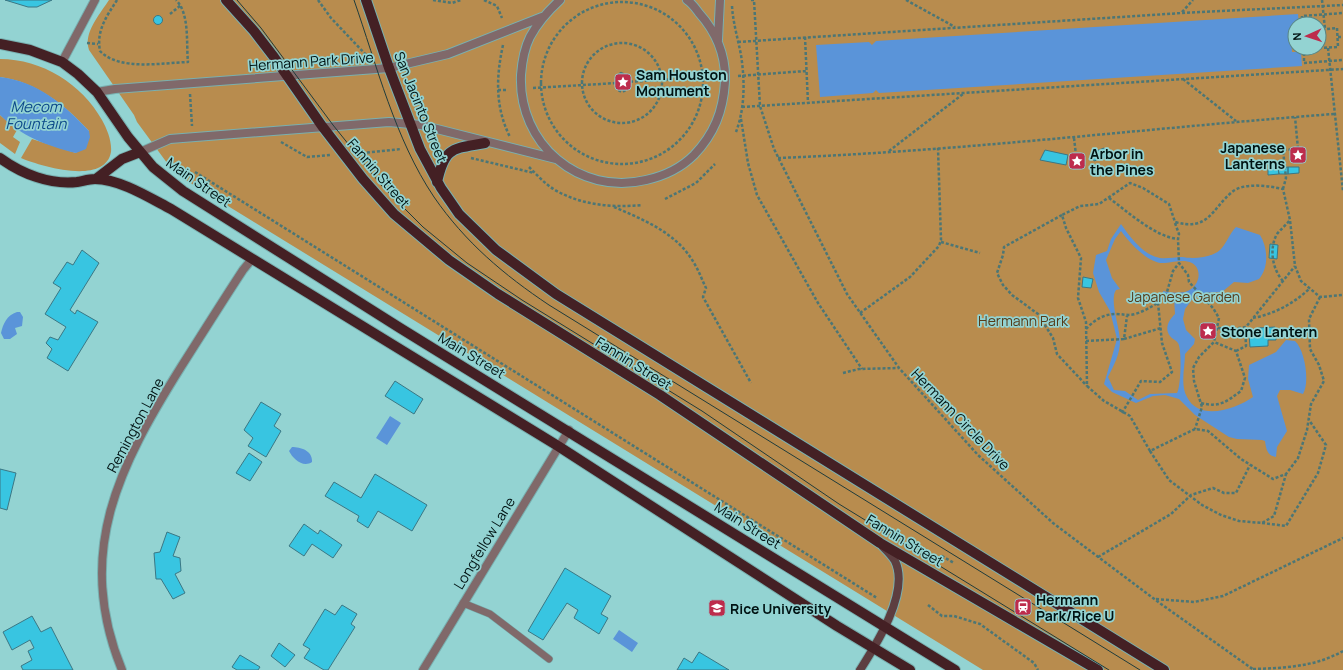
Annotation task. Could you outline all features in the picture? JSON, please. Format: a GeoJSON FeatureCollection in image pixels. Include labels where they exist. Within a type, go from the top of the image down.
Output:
{"type":"FeatureCollection","features":[{"type":"Feature","properties":{"kind":"main road","name":"Fannin Street"},"geometry":{"type":"LineString","coordinates":[[226,0],[254,31],[322,126],[363,178],[394,214],[449,260],[498,294],[660,395],[880,543],[1098,670]]}},
{"type":"Feature","properties":{"kind":"main road","name":"San Jacinto Street"},"geometry":{"type":"LineString","coordinates":[[366,0],[388,68],[427,164],[438,182],[459,214],[496,250],[556,294]]}},
{"type":"Feature","properties":{"kind":"main road","name":"Main Street"},"geometry":{"type":"LineString","coordinates":[[0,44],[30,50],[62,62],[97,92],[128,137],[153,167],[183,191],[400,328],[568,430],[955,670]]}},
{"type":"Feature","properties":{"kind":"main road"},"geometry":{"type":"LineString","coordinates":[[122,159],[126,150],[128,137]]}},
{"type":"Feature","properties":{"kind":"main road"},"geometry":{"type":"LineString","coordinates":[[438,182],[440,168],[448,153],[454,149],[485,142]]}},
{"type":"Feature","properties":{"kind":"main road"},"geometry":{"type":"LineString","coordinates":[[96,179],[122,159],[140,152]]}},
{"type":"Feature","properties":{"kind":"main road"},"geometry":{"type":"LineString","coordinates":[[0,158],[22,171],[56,182],[77,182],[96,179],[124,185],[171,209],[558,446],[910,670]]}},
{"type":"Feature","properties":{"kind":"main road","name":"Fannin Street"},"geometry":{"type":"LineString","coordinates":[[556,294],[1164,670]]}},
{"type":"Feature","properties":{"kind":"main road"},"geometry":{"type":"LineString","coordinates":[[860,670],[885,627],[897,592],[898,579],[895,561],[880,543]]}},
{"type":"Feature","properties":{"kind":"street"},"geometry":{"type":"LineString","coordinates":[[62,62],[95,0]]}},
{"type":"Feature","properties":{"kind":"street"},"geometry":{"type":"LineString","coordinates":[[556,160],[538,139],[526,114],[520,89],[522,62],[529,38],[542,17],[560,0]]}},
{"type":"Feature","properties":{"kind":"street"},"geometry":{"type":"LineString","coordinates":[[140,152],[170,139],[322,126],[389,122],[410,123],[556,160],[585,176],[604,182],[631,184],[660,177],[686,163],[707,141],[720,115],[724,102],[725,76],[718,41],[711,26],[687,0]]}},
{"type":"Feature","properties":{"kind":"street"},"geometry":{"type":"LineString","coordinates":[[718,41],[720,0]]}},
{"type":"Feature","properties":{"kind":"street","name":"Hermann Park Drive"},"geometry":{"type":"LineString","coordinates":[[97,92],[115,88],[388,68],[448,54],[542,17]]}},
{"type":"Feature","properties":{"kind":"street","name":"Remington Lane"},"geometry":{"type":"LineString","coordinates":[[122,670],[113,650],[104,611],[102,570],[105,531],[114,494],[128,458],[161,399],[239,275],[252,259]]}},
{"type":"Feature","properties":{"kind":"street","name":"Longfellow Lane"},"geometry":{"type":"LineString","coordinates":[[423,670],[568,430]]}},
{"type":"Feature","properties":{"kind":"lane"},"geometry":{"type":"LineString","coordinates":[[463,603],[490,614],[549,659]]}},
{"type":"Feature","properties":{"kind":"path"},"geometry":{"type":"LineString","coordinates":[[117,0],[104,20],[99,32],[98,44],[100,51],[107,58],[116,61],[142,64],[188,62],[184,14],[181,5],[176,0]]}},
{"type":"Feature","properties":{"kind":"path"},"geometry":{"type":"LineString","coordinates":[[318,0],[332,18],[370,59]]}},
{"type":"Feature","properties":{"kind":"path"},"geometry":{"type":"LineString","coordinates":[[433,0],[452,3],[461,0]]}},
{"type":"Feature","properties":{"kind":"path"},"geometry":{"type":"LineString","coordinates":[[484,0],[497,6],[502,18]]}},
{"type":"Feature","properties":{"kind":"path"},"geometry":{"type":"LineString","coordinates":[[732,0],[733,21],[743,75],[741,119],[748,163],[757,195],[818,303],[862,369]]}},
{"type":"Feature","properties":{"kind":"path","name":"Hermann Circle Drive"},"geometry":{"type":"LineString","coordinates":[[752,0],[754,0],[755,42],[760,106],[763,120],[778,158],[847,294],[899,368],[978,455],[1054,523],[1098,557],[1253,670]]}},
{"type":"Feature","properties":{"kind":"path"},"geometry":{"type":"LineString","coordinates":[[906,0],[955,27]]}},
{"type":"Feature","properties":{"kind":"path"},"geometry":{"type":"LineString","coordinates":[[1182,13],[1193,0]]}},
{"type":"Feature","properties":{"kind":"path"},"geometry":{"type":"LineString","coordinates":[[1322,0],[1324,14]]}},
{"type":"Feature","properties":{"kind":"path"},"geometry":{"type":"LineString","coordinates":[[617,2],[633,2],[648,6],[662,12],[675,22],[686,33],[695,46],[700,61],[703,78],[702,99],[698,113],[682,138],[658,156],[630,164],[616,164],[594,160],[580,153],[569,145],[550,122],[544,108],[541,88],[541,78],[546,55],[562,28],[573,17],[587,9],[602,4],[617,2]]}},
{"type":"Feature","properties":{"kind":"path"},"geometry":{"type":"LineString","coordinates":[[170,14],[181,5]]}},
{"type":"Feature","properties":{"kind":"path"},"geometry":{"type":"LineString","coordinates":[[738,42],[1182,13],[1343,5]]}},
{"type":"Feature","properties":{"kind":"path"},"geometry":{"type":"LineString","coordinates":[[1302,16],[1343,13]]}},
{"type":"Feature","properties":{"kind":"path"},"geometry":{"type":"LineString","coordinates":[[1327,29],[1337,28],[1338,37],[1338,47],[1328,48],[1343,191]]}},
{"type":"Feature","properties":{"kind":"path"},"geometry":{"type":"LineString","coordinates":[[805,37],[808,103]]}},
{"type":"Feature","properties":{"kind":"path"},"geometry":{"type":"LineString","coordinates":[[1338,37],[1343,37]]}},
{"type":"Feature","properties":{"kind":"path"},"geometry":{"type":"LineString","coordinates":[[619,42],[639,46],[648,52],[655,60],[659,69],[661,80],[658,100],[652,109],[644,116],[634,121],[624,123],[603,118],[595,112],[588,104],[582,85],[582,74],[592,56],[609,44],[619,42]]}},
{"type":"Feature","properties":{"kind":"path"},"geometry":{"type":"LineString","coordinates":[[87,43],[98,44]]}},
{"type":"Feature","properties":{"kind":"path"},"geometry":{"type":"LineString","coordinates":[[503,45],[499,64],[498,90],[501,115],[511,140]]}},
{"type":"Feature","properties":{"kind":"path"},"geometry":{"type":"LineString","coordinates":[[1304,56],[1304,63],[1343,60]]}},
{"type":"Feature","properties":{"kind":"path"},"geometry":{"type":"LineString","coordinates":[[742,107],[1343,69]]}},
{"type":"Feature","properties":{"kind":"path"},"geometry":{"type":"LineString","coordinates":[[738,76],[806,71]]}},
{"type":"Feature","properties":{"kind":"path"},"geometry":{"type":"LineString","coordinates":[[621,74],[625,75],[626,90],[622,92],[618,90],[617,83],[617,76],[621,74]]}},
{"type":"Feature","properties":{"kind":"path"},"geometry":{"type":"LineString","coordinates":[[626,82],[712,77]]}},
{"type":"Feature","properties":{"kind":"path"},"geometry":{"type":"LineString","coordinates":[[1183,79],[1236,121]]}},
{"type":"Feature","properties":{"kind":"path"},"geometry":{"type":"LineString","coordinates":[[530,88],[617,83]]}},
{"type":"Feature","properties":{"kind":"path"},"geometry":{"type":"LineString","coordinates":[[498,90],[507,90]]}},
{"type":"Feature","properties":{"kind":"path"},"geometry":{"type":"LineString","coordinates":[[190,94],[192,126]]}},
{"type":"Feature","properties":{"kind":"path"},"geometry":{"type":"LineString","coordinates":[[888,151],[964,94]]}},
{"type":"Feature","properties":{"kind":"path"},"geometry":{"type":"LineString","coordinates":[[778,158],[1074,138],[1236,121],[1334,114]]}},
{"type":"Feature","properties":{"kind":"path"},"geometry":{"type":"LineString","coordinates":[[1295,117],[1298,149],[1283,150],[1286,178],[1283,189],[1290,220],[1295,266],[1301,281],[1320,297],[1343,295]]}},
{"type":"Feature","properties":{"kind":"path"},"geometry":{"type":"LineString","coordinates":[[736,132],[741,119]]}},
{"type":"Feature","properties":{"kind":"path"},"geometry":{"type":"LineString","coordinates":[[1074,138],[1076,155]]}},
{"type":"Feature","properties":{"kind":"path"},"geometry":{"type":"LineString","coordinates":[[280,141],[307,157],[332,155]]}},
{"type":"Feature","properties":{"kind":"path"},"geometry":{"type":"LineString","coordinates":[[860,313],[910,277],[932,256],[941,242],[938,148]]}},
{"type":"Feature","properties":{"kind":"path"},"geometry":{"type":"LineString","coordinates":[[362,153],[401,150]]}},
{"type":"Feature","properties":{"kind":"path"},"geometry":{"type":"LineString","coordinates":[[469,158],[536,174]]}},
{"type":"Feature","properties":{"kind":"path"},"geometry":{"type":"LineString","coordinates":[[665,199],[696,183],[715,164]]}},
{"type":"Feature","properties":{"kind":"path"},"geometry":{"type":"LineString","coordinates":[[529,167],[554,189],[573,198],[592,204],[614,207],[642,205]]}},
{"type":"Feature","properties":{"kind":"path"},"geometry":{"type":"LineString","coordinates":[[194,172],[877,598]]}},
{"type":"Feature","properties":{"kind":"path"},"geometry":{"type":"LineString","coordinates":[[1086,329],[1094,321],[1110,315],[1117,314],[1127,316],[1145,310],[1158,303],[1166,297],[1173,271],[1179,262],[1178,239],[1180,234],[1169,204],[1143,188],[1130,183],[1099,204],[1080,206],[1004,247],[1003,256],[997,273],[1003,285],[1012,295],[1038,314],[1053,338],[1057,354],[1087,386],[1104,401],[1122,413],[1130,416],[1169,480],[1202,505],[1221,515],[1239,521],[1286,526],[1318,473],[1326,445],[1309,420]]}},
{"type":"Feature","properties":{"kind":"path"},"geometry":{"type":"LineString","coordinates":[[1175,222],[1187,225],[1207,220],[1233,191],[1251,186],[1265,185],[1283,189]]}},
{"type":"Feature","properties":{"kind":"path"},"geometry":{"type":"LineString","coordinates":[[1109,198],[1151,228],[1171,238],[1178,239]]}},
{"type":"Feature","properties":{"kind":"path"},"geometry":{"type":"LineString","coordinates":[[614,207],[658,227],[671,236],[694,262],[706,288],[703,297],[751,383]]}},
{"type":"Feature","properties":{"kind":"path"},"geometry":{"type":"LineString","coordinates":[[1062,216],[1066,228],[1081,258],[1078,298],[1086,322],[1087,386]]}},
{"type":"Feature","properties":{"kind":"path"},"geometry":{"type":"LineString","coordinates":[[1282,281],[1276,274],[1273,261],[1273,243],[1278,234],[1290,220]]}},
{"type":"Feature","properties":{"kind":"path"},"geometry":{"type":"LineString","coordinates":[[941,242],[980,253]]}},
{"type":"Feature","properties":{"kind":"path"},"geometry":{"type":"LineString","coordinates":[[1179,262],[1188,275],[1189,282],[1206,299],[1219,318],[1214,342],[1199,357],[1193,368],[1194,381],[1202,407],[1195,429]]}},
{"type":"Feature","properties":{"kind":"path"},"geometry":{"type":"LineString","coordinates":[[1218,328],[1233,329],[1245,327],[1295,266]]}},
{"type":"Feature","properties":{"kind":"path"},"geometry":{"type":"LineString","coordinates":[[1253,318],[1271,315],[1301,297],[1310,288]]}},
{"type":"Feature","properties":{"kind":"path"},"geometry":{"type":"LineString","coordinates":[[1262,523],[1274,516],[1280,503],[1286,474],[1298,458],[1309,420],[1311,404],[1324,381],[1319,365],[1310,349],[1309,319],[1320,297]]}},
{"type":"Feature","properties":{"kind":"path"},"geometry":{"type":"LineString","coordinates":[[1122,413],[1141,381],[1160,382],[1172,372],[1162,343],[1158,303]]}},
{"type":"Feature","properties":{"kind":"path"},"geometry":{"type":"LineString","coordinates":[[1123,339],[1127,316]]}},
{"type":"Feature","properties":{"kind":"path"},"geometry":{"type":"LineString","coordinates":[[1214,342],[1236,351],[1246,346],[1245,327]]}},
{"type":"Feature","properties":{"kind":"path"},"geometry":{"type":"LineString","coordinates":[[1086,341],[1123,339],[1160,328]]}},
{"type":"Feature","properties":{"kind":"path"},"geometry":{"type":"LineString","coordinates":[[1201,403],[1211,406],[1222,404],[1242,391],[1245,378],[1236,351]]}},
{"type":"Feature","properties":{"kind":"path"},"geometry":{"type":"LineString","coordinates":[[843,373],[862,369],[899,368]]}},
{"type":"Feature","properties":{"kind":"path"},"geometry":{"type":"LineString","coordinates":[[1150,451],[1195,429],[1208,430],[1250,465],[1273,479],[1286,474]]}},
{"type":"Feature","properties":{"kind":"path"},"geometry":{"type":"LineString","coordinates":[[1098,557],[1171,514],[1191,496],[1213,488],[1224,493],[1236,493],[1250,465]]}},
{"type":"Feature","properties":{"kind":"path"},"geometry":{"type":"LineString","coordinates":[[1155,599],[1183,603],[1204,602],[1219,598],[1343,538]]}},
{"type":"Feature","properties":{"kind":"path"},"geometry":{"type":"LineString","coordinates":[[940,561],[942,556],[954,563]]}},
{"type":"Feature","properties":{"kind":"path"},"geometry":{"type":"LineString","coordinates":[[928,605],[942,616],[954,616],[980,624],[1034,663],[1038,670]]}},
{"type":"Feature","properties":{"kind":"path"},"geometry":{"type":"LineString","coordinates":[[1253,670],[1291,667],[1325,660],[1343,651]]}},
{"type":"Feature","properties":{"kind":"green space","name":"Hermann Park"},"geometry":{"type":"Polygon","coordinates":[[[109,0],[1343,0],[1343,670],[983,670],[184,179],[170,167],[137,122],[134,115],[89,50],[88,37],[97,17],[109,0]]]}},
{"type":"Feature","properties":{"kind":"green space"},"geometry":{"type":"Polygon","coordinates":[[[0,59],[31,63],[45,69],[59,76],[84,95],[94,107],[109,135],[111,152],[106,162],[97,168],[85,171],[71,171],[56,169],[21,158],[32,139],[76,153],[89,131],[70,112],[38,89],[0,77],[0,59]]]}},
{"type":"Feature","properties":{"kind":"green space"},"geometry":{"type":"Polygon","coordinates":[[[0,115],[17,130],[13,137],[20,142],[15,154],[0,143],[0,115]]]}},
{"type":"Feature","properties":{"kind":"water"},"geometry":{"type":"Polygon","coordinates":[[[1298,14],[1298,16],[1287,16],[1287,56],[1301,56],[1302,66],[879,93],[876,90],[873,93],[820,97],[816,45],[869,42],[872,45],[876,41],[1298,14]]]}},
{"type":"Feature","properties":{"kind":"water","name":"Mecom Fountain"},"geometry":{"type":"Polygon","coordinates":[[[0,77],[26,83],[38,89],[70,112],[89,131],[90,137],[86,149],[76,153],[55,147],[35,139],[8,122],[0,115],[0,77]]]}},
{"type":"Feature","properties":{"kind":"water"},"geometry":{"type":"Polygon","coordinates":[[[1121,224],[1138,245],[1154,256],[1160,258],[1196,258],[1212,255],[1220,250],[1236,227],[1260,235],[1265,246],[1266,263],[1259,279],[1248,283],[1234,282],[1222,292],[1204,293],[1193,298],[1185,309],[1183,319],[1186,330],[1195,339],[1194,344],[1185,354],[1183,382],[1187,397],[1193,405],[1200,409],[1218,411],[1237,406],[1253,397],[1248,379],[1249,365],[1276,352],[1286,340],[1295,341],[1299,345],[1304,359],[1306,375],[1305,389],[1303,394],[1290,390],[1280,390],[1277,396],[1287,431],[1277,447],[1276,457],[1269,453],[1265,441],[1229,437],[1195,415],[1179,399],[1165,395],[1153,396],[1136,403],[1112,392],[1104,384],[1117,339],[1110,311],[1099,292],[1093,273],[1096,255],[1107,251],[1111,239],[1121,224]],[[1121,231],[1115,239],[1106,260],[1112,278],[1120,289],[1116,290],[1114,300],[1115,314],[1120,335],[1120,346],[1108,377],[1114,390],[1125,391],[1138,400],[1150,394],[1177,393],[1180,376],[1179,347],[1178,343],[1170,336],[1167,330],[1169,321],[1175,314],[1174,298],[1163,294],[1163,291],[1180,293],[1190,290],[1197,283],[1199,274],[1198,270],[1192,263],[1186,261],[1159,263],[1152,260],[1140,252],[1121,231]]]}},
{"type":"Feature","properties":{"kind":"water"},"geometry":{"type":"Polygon","coordinates":[[[20,312],[23,317],[22,326],[15,328],[17,334],[10,339],[4,339],[1,333],[4,323],[11,315],[20,312]]]}},
{"type":"Feature","properties":{"kind":"water"},"geometry":{"type":"Polygon","coordinates":[[[390,416],[401,423],[387,445],[376,438],[390,416]]]}},
{"type":"Feature","properties":{"kind":"water"},"geometry":{"type":"Polygon","coordinates":[[[292,447],[306,450],[311,455],[312,462],[305,464],[296,460],[289,451],[292,447]]]}},
{"type":"Feature","properties":{"kind":"water"},"geometry":{"type":"Polygon","coordinates":[[[619,630],[638,643],[632,652],[613,639],[619,630]]]}},
{"type":"Feature","properties":{"kind":"building"},"geometry":{"type":"Polygon","coordinates":[[[5,0],[52,0],[37,7],[28,7],[5,0]]]}},
{"type":"Feature","properties":{"kind":"building"},"geometry":{"type":"Polygon","coordinates":[[[158,15],[163,20],[158,25],[153,20],[158,15]]]}},
{"type":"Feature","properties":{"kind":"building"},"geometry":{"type":"Polygon","coordinates":[[[1104,148],[1108,156],[1094,161],[1091,153],[1104,148]]]}},
{"type":"Feature","properties":{"kind":"building"},"geometry":{"type":"Polygon","coordinates":[[[1045,150],[1068,155],[1066,165],[1040,160],[1045,150]]]}},
{"type":"Feature","properties":{"kind":"building"},"geometry":{"type":"Polygon","coordinates":[[[1288,167],[1299,167],[1299,173],[1288,174],[1288,167]]]}},
{"type":"Feature","properties":{"kind":"building"},"geometry":{"type":"Polygon","coordinates":[[[1288,167],[1288,174],[1279,174],[1278,168],[1288,167]]]}},
{"type":"Feature","properties":{"kind":"building"},"geometry":{"type":"Polygon","coordinates":[[[1278,168],[1279,174],[1268,175],[1268,169],[1278,168]]]}},
{"type":"Feature","properties":{"kind":"building"},"geometry":{"type":"Polygon","coordinates":[[[1270,244],[1278,245],[1277,259],[1269,258],[1270,244]]]}},
{"type":"Feature","properties":{"kind":"building"},"geometry":{"type":"Polygon","coordinates":[[[82,250],[99,263],[70,310],[75,314],[77,310],[98,322],[68,371],[47,358],[52,349],[46,343],[50,337],[58,340],[66,327],[45,314],[61,288],[53,283],[67,262],[73,265],[82,250]]]}},
{"type":"Feature","properties":{"kind":"building"},"geometry":{"type":"Polygon","coordinates":[[[1083,277],[1093,279],[1091,288],[1082,287],[1083,277]]]}},
{"type":"Feature","properties":{"kind":"building"},"geometry":{"type":"Polygon","coordinates":[[[1275,327],[1276,340],[1268,340],[1268,346],[1250,347],[1249,333],[1258,332],[1258,328],[1275,327]]]}},
{"type":"Feature","properties":{"kind":"building"},"geometry":{"type":"Polygon","coordinates":[[[395,381],[423,399],[414,414],[385,396],[395,381]]]}},
{"type":"Feature","properties":{"kind":"building"},"geometry":{"type":"Polygon","coordinates":[[[261,402],[281,414],[274,426],[281,431],[266,457],[248,446],[253,438],[244,430],[261,402]]]}},
{"type":"Feature","properties":{"kind":"building"},"geometry":{"type":"Polygon","coordinates":[[[249,453],[262,462],[250,481],[236,473],[249,453]]]}},
{"type":"Feature","properties":{"kind":"building"},"geometry":{"type":"Polygon","coordinates":[[[0,469],[16,473],[7,510],[0,508],[0,469]]]}},
{"type":"Feature","properties":{"kind":"building"},"geometry":{"type":"Polygon","coordinates":[[[375,474],[427,505],[412,531],[378,511],[368,528],[357,521],[359,516],[325,496],[334,482],[361,498],[375,474]]]}},
{"type":"Feature","properties":{"kind":"building"},"geometry":{"type":"Polygon","coordinates":[[[304,524],[318,534],[320,530],[342,545],[333,558],[312,544],[304,556],[289,546],[304,524]]]}},
{"type":"Feature","properties":{"kind":"building"},"geometry":{"type":"Polygon","coordinates":[[[167,532],[180,537],[173,556],[180,558],[181,571],[175,574],[185,593],[173,599],[161,579],[156,579],[154,553],[160,552],[167,532]]]}},
{"type":"Feature","properties":{"kind":"building"},"geometry":{"type":"Polygon","coordinates":[[[565,568],[611,596],[601,614],[608,618],[599,634],[574,618],[578,610],[567,603],[543,640],[528,631],[565,568]]]}},
{"type":"Feature","properties":{"kind":"building"},"geometry":{"type":"Polygon","coordinates":[[[342,605],[357,614],[351,624],[355,627],[328,670],[324,670],[304,658],[310,649],[303,645],[325,609],[335,615],[342,605]]]}},
{"type":"Feature","properties":{"kind":"building"},"geometry":{"type":"Polygon","coordinates":[[[32,616],[41,632],[51,627],[73,670],[23,670],[21,666],[32,660],[28,651],[34,648],[30,640],[12,650],[3,632],[32,616]]]}},
{"type":"Feature","properties":{"kind":"building"},"geometry":{"type":"Polygon","coordinates":[[[279,643],[295,655],[285,667],[271,656],[279,643]]]}},
{"type":"Feature","properties":{"kind":"building"},"geometry":{"type":"Polygon","coordinates":[[[699,652],[729,670],[677,670],[684,658],[692,663],[699,652]]]}},
{"type":"Feature","properties":{"kind":"building"},"geometry":{"type":"Polygon","coordinates":[[[240,655],[260,667],[258,670],[237,670],[232,667],[240,655]]]}},
{"type":"Feature","properties":{"kind":"tram line"},"geometry":{"type":"LineString","coordinates":[[237,0],[261,28],[333,125],[382,186],[423,227],[467,263],[522,300],[702,411],[839,504],[1109,670]]}},
{"type":"Feature","properties":{"kind":"tram line"},"geometry":{"type":"LineString","coordinates":[[354,0],[388,102],[408,151],[420,175],[434,197],[459,229],[501,270],[549,305],[1140,670]]}},
{"type":"Feature","properties":{"kind":"place","name":"Sam Houston Monument"},"geometry":{"type":"Point","coordinates":[623,82]}},
{"type":"Feature","properties":{"kind":"place","name":"Japanese Lanterns"},"geometry":{"type":"Point","coordinates":[1298,155]}},
{"type":"Feature","properties":{"kind":"place","name":"Arbor in the Pines"},"geometry":{"type":"Point","coordinates":[1077,161]}},
{"type":"Feature","properties":{"kind":"place","name":"Stone Lantern"},"geometry":{"type":"Point","coordinates":[1208,331]}},
{"type":"Feature","properties":{"kind":"place","name":"Hermann Park/Rice U"},"geometry":{"type":"Point","coordinates":[1023,607]}},
{"type":"Feature","properties":{"kind":"place","name":"Rice University"},"geometry":{"type":"Point","coordinates":[717,608]}},
{"type":"Feature","properties":{"kind":"park label","name":"Japanese Garden"},"geometry":{"type":"Point","coordinates":[1184,296]}}]}
